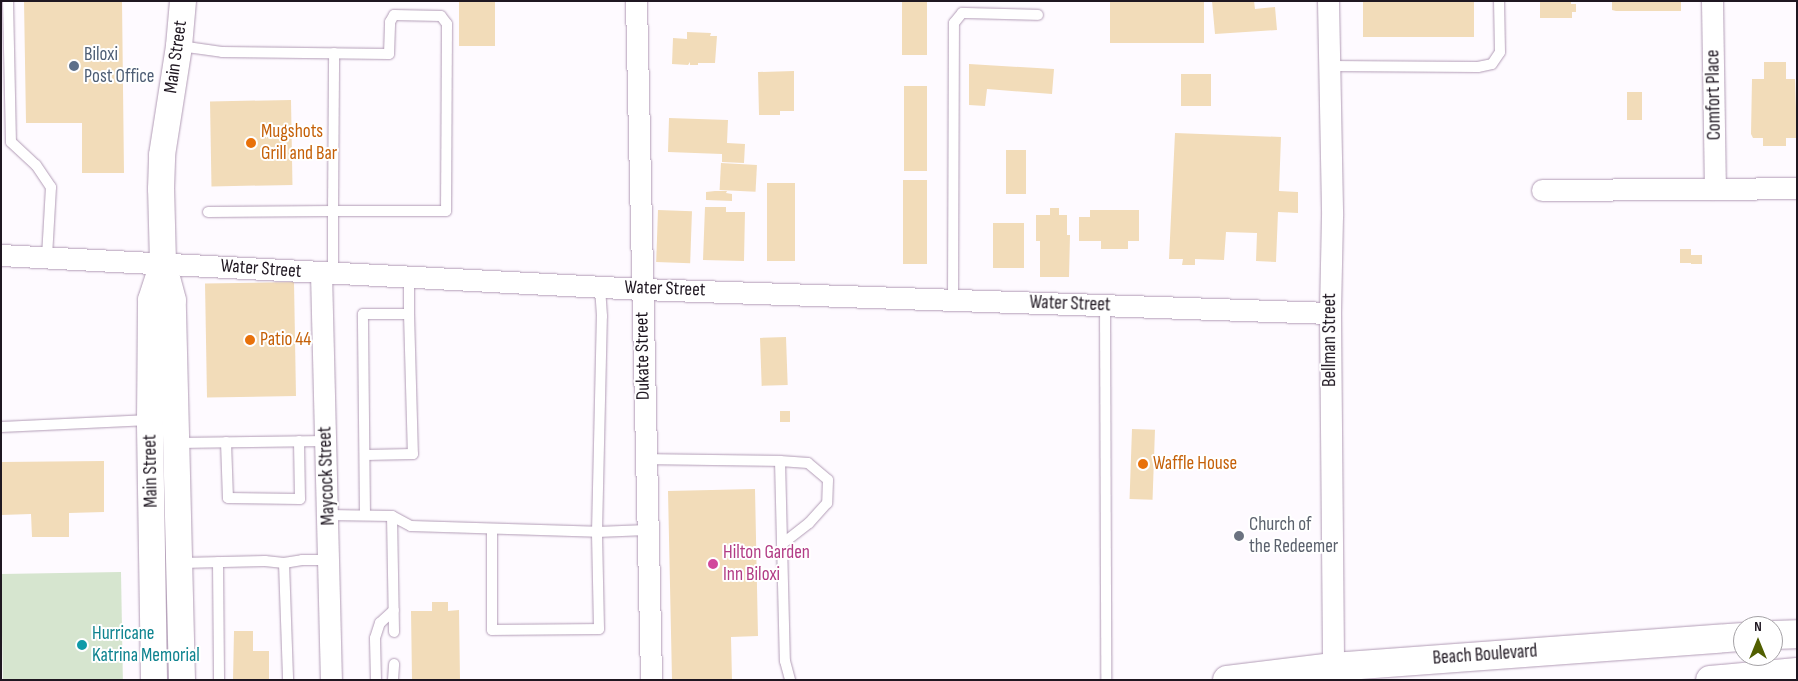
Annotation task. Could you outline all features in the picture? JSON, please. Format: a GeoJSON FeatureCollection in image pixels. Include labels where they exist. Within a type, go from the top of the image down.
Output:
{"type":"FeatureCollection","features":[{"type":"Feature","properties":{"kind":"main road"},"geometry":{"type":"LineString","coordinates":[[1783,635],[1797,634]]}},
{"type":"Feature","properties":{"kind":"main road","name":"Beach Boulevard"},"geometry":{"type":"LineString","coordinates":[[1227,680],[1333,673],[1733,638]]}},
{"type":"Feature","properties":{"kind":"main road"},"geometry":{"type":"LineString","coordinates":[[1710,680],[1797,672]]}},
{"type":"Feature","properties":{"kind":"street","name":"Main Street"},"geometry":{"type":"LineString","coordinates":[[154,680],[177,444],[173,300],[163,263],[162,155],[179,46],[183,1]]}},
{"type":"Feature","properties":{"kind":"street","name":"Dukate Street"},"geometry":{"type":"LineString","coordinates":[[636,1],[651,680]]}},
{"type":"Feature","properties":{"kind":"street","name":"Bellman Street"},"geometry":{"type":"LineString","coordinates":[[1328,1],[1332,216],[1330,313],[1333,673]]}},
{"type":"Feature","properties":{"kind":"street","name":"Comfort Place"},"geometry":{"type":"LineString","coordinates":[[1712,1],[1715,189]]}},
{"type":"Feature","properties":{"kind":"street"},"geometry":{"type":"LineString","coordinates":[[1542,190],[1797,188]]}},
{"type":"Feature","properties":{"kind":"street","name":"Water Street"},"geometry":{"type":"LineString","coordinates":[[1,254],[327,273],[642,288],[1330,313]]}},
{"type":"Feature","properties":{"kind":"street","name":"Main Street"},"geometry":{"type":"LineString","coordinates":[[163,263],[151,300],[150,420],[166,563],[182,680]]}},
{"type":"Feature","properties":{"kind":"street","name":"Maycock Street"},"geometry":{"type":"LineString","coordinates":[[327,273],[326,441],[331,680]]}},
{"type":"Feature","properties":{"kind":"lane"},"geometry":{"type":"LineString","coordinates":[[8,1],[11,142],[36,165],[51,187],[47,257]]}},
{"type":"Feature","properties":{"kind":"lane"},"geometry":{"type":"LineString","coordinates":[[1329,66],[1478,67],[1492,64],[1500,52],[1499,1]]}},
{"type":"Feature","properties":{"kind":"lane"},"geometry":{"type":"LineString","coordinates":[[954,299],[954,23],[962,14],[1038,15]]}},
{"type":"Feature","properties":{"kind":"lane"},"geometry":{"type":"LineString","coordinates":[[179,46],[222,52],[389,54],[390,22],[394,15],[440,16],[447,24],[446,211],[208,212]]}},
{"type":"Feature","properties":{"kind":"lane"},"geometry":{"type":"LineString","coordinates":[[327,273],[333,211],[334,53]]}},
{"type":"Feature","properties":{"kind":"lane"},"geometry":{"type":"LineString","coordinates":[[365,455],[413,454],[409,314],[410,277]]}},
{"type":"Feature","properties":{"kind":"lane"},"geometry":{"type":"LineString","coordinates":[[492,529],[492,630],[599,629],[597,532],[602,316],[600,286]]}},
{"type":"Feature","properties":{"kind":"lane"},"geometry":{"type":"LineString","coordinates":[[1105,305],[1106,680]]}},
{"type":"Feature","properties":{"kind":"lane"},"geometry":{"type":"LineString","coordinates":[[365,514],[363,314],[409,314]]}},
{"type":"Feature","properties":{"kind":"lane"},"geometry":{"type":"LineString","coordinates":[[1,427],[150,420]]}},
{"type":"Feature","properties":{"kind":"lane"},"geometry":{"type":"LineString","coordinates":[[226,442],[228,498],[300,499],[299,441]]}},
{"type":"Feature","properties":{"kind":"lane"},"geometry":{"type":"LineString","coordinates":[[177,444],[326,441]]}},
{"type":"Feature","properties":{"kind":"lane"},"geometry":{"type":"LineString","coordinates":[[645,459],[780,461],[808,464],[828,480],[827,503],[809,523],[782,544]]}},
{"type":"Feature","properties":{"kind":"lane"},"geometry":{"type":"LineString","coordinates":[[780,461],[785,661],[790,680]]}},
{"type":"Feature","properties":{"kind":"lane"},"geometry":{"type":"LineString","coordinates":[[328,514],[392,516],[411,526],[597,532],[647,530]]}},
{"type":"Feature","properties":{"kind":"lane"},"geometry":{"type":"LineString","coordinates":[[392,516],[394,632]]}},
{"type":"Feature","properties":{"kind":"lane"},"geometry":{"type":"LineString","coordinates":[[166,563],[266,561],[284,563],[302,560],[329,560]]}},
{"type":"Feature","properties":{"kind":"lane"},"geometry":{"type":"LineString","coordinates":[[218,562],[220,680]]}},
{"type":"Feature","properties":{"kind":"lane"},"geometry":{"type":"LineString","coordinates":[[284,563],[288,680]]}},
{"type":"Feature","properties":{"kind":"lane"},"geometry":{"type":"LineString","coordinates":[[376,680],[375,638],[380,623],[394,610]]}},
{"type":"Feature","properties":{"kind":"lane"},"geometry":{"type":"LineString","coordinates":[[393,680],[394,664]]}},
{"type":"Feature","properties":{"kind":"green space"},"geometry":{"type":"Polygon","coordinates":[[[121,572],[123,680],[3,680],[1,574],[121,572]]]}},
{"type":"Feature","properties":{"kind":"building","name":"Biloxi Post Office"},"geometry":{"type":"Polygon","coordinates":[[[24,1],[122,1],[124,173],[82,173],[82,123],[26,123],[24,1]]]}},
{"type":"Feature","properties":{"kind":"building"},"geometry":{"type":"Polygon","coordinates":[[[459,1],[495,1],[495,46],[459,46],[459,1]]]}},
{"type":"Feature","properties":{"kind":"building"},"geometry":{"type":"Polygon","coordinates":[[[902,1],[927,1],[927,55],[902,55],[902,1]]]}},
{"type":"Feature","properties":{"kind":"building"},"geometry":{"type":"Polygon","coordinates":[[[1110,1],[1204,1],[1204,43],[1110,43],[1110,1]]]}},
{"type":"Feature","properties":{"kind":"building"},"geometry":{"type":"Polygon","coordinates":[[[1212,1],[1254,1],[1255,9],[1275,7],[1277,30],[1215,34],[1212,1]]]}},
{"type":"Feature","properties":{"kind":"building"},"geometry":{"type":"Polygon","coordinates":[[[1363,1],[1474,1],[1474,37],[1363,37],[1363,1]]]}},
{"type":"Feature","properties":{"kind":"building"},"geometry":{"type":"Polygon","coordinates":[[[1540,1],[1571,1],[1571,4],[1576,4],[1576,12],[1572,12],[1572,18],[1540,18],[1540,1]]]}},
{"type":"Feature","properties":{"kind":"building"},"geometry":{"type":"Polygon","coordinates":[[[1612,1],[1681,1],[1681,11],[1616,11],[1612,10],[1612,1]]]}},
{"type":"Feature","properties":{"kind":"building"},"geometry":{"type":"Polygon","coordinates":[[[687,32],[711,33],[710,36],[717,36],[715,63],[698,63],[698,65],[690,65],[690,62],[688,65],[672,64],[673,38],[687,39],[687,32]]]}},
{"type":"Feature","properties":{"kind":"building"},"geometry":{"type":"Polygon","coordinates":[[[1764,62],[1786,62],[1786,79],[1795,79],[1797,138],[1786,138],[1786,146],[1763,146],[1763,138],[1753,138],[1751,134],[1752,79],[1764,79],[1764,62]]]}},
{"type":"Feature","properties":{"kind":"building"},"geometry":{"type":"Polygon","coordinates":[[[969,64],[1054,69],[1052,94],[987,89],[985,106],[969,105],[969,64]]]}},
{"type":"Feature","properties":{"kind":"building"},"geometry":{"type":"Polygon","coordinates":[[[794,71],[794,111],[780,111],[780,115],[759,115],[758,72],[794,71]]]}},
{"type":"Feature","properties":{"kind":"building"},"geometry":{"type":"Polygon","coordinates":[[[1181,74],[1211,74],[1211,106],[1181,106],[1181,74]]]}},
{"type":"Feature","properties":{"kind":"building"},"geometry":{"type":"Polygon","coordinates":[[[904,86],[927,86],[927,171],[904,171],[904,86]]]}},
{"type":"Feature","properties":{"kind":"building"},"geometry":{"type":"Polygon","coordinates":[[[1627,92],[1642,92],[1642,120],[1627,120],[1627,92]]]}},
{"type":"Feature","properties":{"kind":"building"},"geometry":{"type":"Polygon","coordinates":[[[291,100],[292,185],[211,186],[210,101],[291,100]]]}},
{"type":"Feature","properties":{"kind":"building"},"geometry":{"type":"Polygon","coordinates":[[[669,118],[728,120],[727,143],[745,144],[744,163],[722,162],[722,154],[668,152],[669,118]]]}},
{"type":"Feature","properties":{"kind":"building"},"geometry":{"type":"Polygon","coordinates":[[[1175,133],[1281,137],[1279,191],[1298,192],[1298,213],[1278,212],[1276,262],[1256,261],[1257,233],[1226,232],[1224,260],[1195,259],[1195,265],[1182,265],[1183,259],[1169,259],[1175,133]]]}},
{"type":"Feature","properties":{"kind":"building"},"geometry":{"type":"Polygon","coordinates":[[[1006,150],[1026,150],[1026,194],[1006,194],[1006,150]]]}},
{"type":"Feature","properties":{"kind":"building"},"geometry":{"type":"Polygon","coordinates":[[[721,163],[757,165],[756,192],[720,190],[721,163]]]}},
{"type":"Feature","properties":{"kind":"building"},"geometry":{"type":"Polygon","coordinates":[[[903,180],[927,180],[927,264],[903,264],[903,180]]]}},
{"type":"Feature","properties":{"kind":"building"},"geometry":{"type":"Polygon","coordinates":[[[767,183],[795,183],[795,261],[767,261],[767,183]]]}},
{"type":"Feature","properties":{"kind":"building"},"geometry":{"type":"Polygon","coordinates":[[[727,191],[726,193],[732,194],[732,201],[706,200],[706,192],[727,191]]]}},
{"type":"Feature","properties":{"kind":"building"},"geometry":{"type":"Polygon","coordinates":[[[705,207],[726,207],[726,212],[745,212],[744,261],[703,260],[705,207]]]}},
{"type":"Feature","properties":{"kind":"building"},"geometry":{"type":"Polygon","coordinates":[[[1050,208],[1059,208],[1059,215],[1067,215],[1067,235],[1070,235],[1069,277],[1040,277],[1040,241],[1036,241],[1036,215],[1050,215],[1050,208]]]}},
{"type":"Feature","properties":{"kind":"building"},"geometry":{"type":"Polygon","coordinates":[[[658,210],[692,211],[690,263],[656,262],[658,210]]]}},
{"type":"Feature","properties":{"kind":"building"},"geometry":{"type":"Polygon","coordinates":[[[1090,210],[1139,210],[1139,241],[1128,241],[1128,249],[1101,249],[1101,241],[1079,241],[1079,217],[1090,217],[1090,210]]]}},
{"type":"Feature","properties":{"kind":"building"},"geometry":{"type":"Polygon","coordinates":[[[993,223],[1024,223],[1024,268],[993,268],[993,223]]]}},
{"type":"Feature","properties":{"kind":"building"},"geometry":{"type":"Polygon","coordinates":[[[1680,249],[1691,249],[1691,263],[1680,263],[1680,249]]]}},
{"type":"Feature","properties":{"kind":"building"},"geometry":{"type":"Polygon","coordinates":[[[1691,255],[1702,255],[1702,264],[1691,264],[1691,255]]]}},
{"type":"Feature","properties":{"kind":"building","name":"Patio 44"},"geometry":{"type":"Polygon","coordinates":[[[294,282],[296,396],[207,398],[205,284],[294,282]]]}},
{"type":"Feature","properties":{"kind":"building"},"geometry":{"type":"Polygon","coordinates":[[[786,337],[788,385],[762,386],[760,338],[786,337]]]}},
{"type":"Feature","properties":{"kind":"building"},"geometry":{"type":"Polygon","coordinates":[[[780,411],[790,411],[790,422],[780,422],[780,411]]]}},
{"type":"Feature","properties":{"kind":"building","name":"Waffle House"},"geometry":{"type":"Polygon","coordinates":[[[1132,429],[1155,430],[1153,500],[1130,499],[1132,429]]]}},
{"type":"Feature","properties":{"kind":"building"},"geometry":{"type":"Polygon","coordinates":[[[104,461],[104,512],[69,513],[69,537],[32,537],[31,514],[1,515],[1,462],[104,461]]]}},
{"type":"Feature","properties":{"kind":"building","name":"Hilton Garden Inn Biloxi"},"geometry":{"type":"Polygon","coordinates":[[[755,489],[758,636],[731,637],[732,680],[672,680],[668,491],[755,489]]]}},
{"type":"Feature","properties":{"kind":"building"},"geometry":{"type":"Polygon","coordinates":[[[432,602],[448,602],[448,611],[459,610],[460,680],[412,680],[411,611],[432,611],[432,602]]]}},
{"type":"Feature","properties":{"kind":"building"},"geometry":{"type":"Polygon","coordinates":[[[234,631],[253,631],[253,651],[269,651],[269,680],[233,680],[234,631]]]}},
{"type":"Feature","properties":{"kind":"place","name":"Biloxi Post Office"},"geometry":{"type":"Point","coordinates":[74,66]}},
{"type":"Feature","properties":{"kind":"place","name":"Mugshots Grill and Bar"},"geometry":{"type":"Point","coordinates":[251,143]}},
{"type":"Feature","properties":{"kind":"place","name":"Patio 44"},"geometry":{"type":"Point","coordinates":[250,340]}},
{"type":"Feature","properties":{"kind":"place","name":"Waffle House"},"geometry":{"type":"Point","coordinates":[1143,464]}},
{"type":"Feature","properties":{"kind":"place","name":"Church of the Redeemer"},"geometry":{"type":"Point","coordinates":[1239,536]}},
{"type":"Feature","properties":{"kind":"place","name":"Hilton Garden Inn Biloxi"},"geometry":{"type":"Point","coordinates":[713,564]}},
{"type":"Feature","properties":{"kind":"place","name":"Hurricane Katrina Memorial"},"geometry":{"type":"Point","coordinates":[82,645]}}]}
